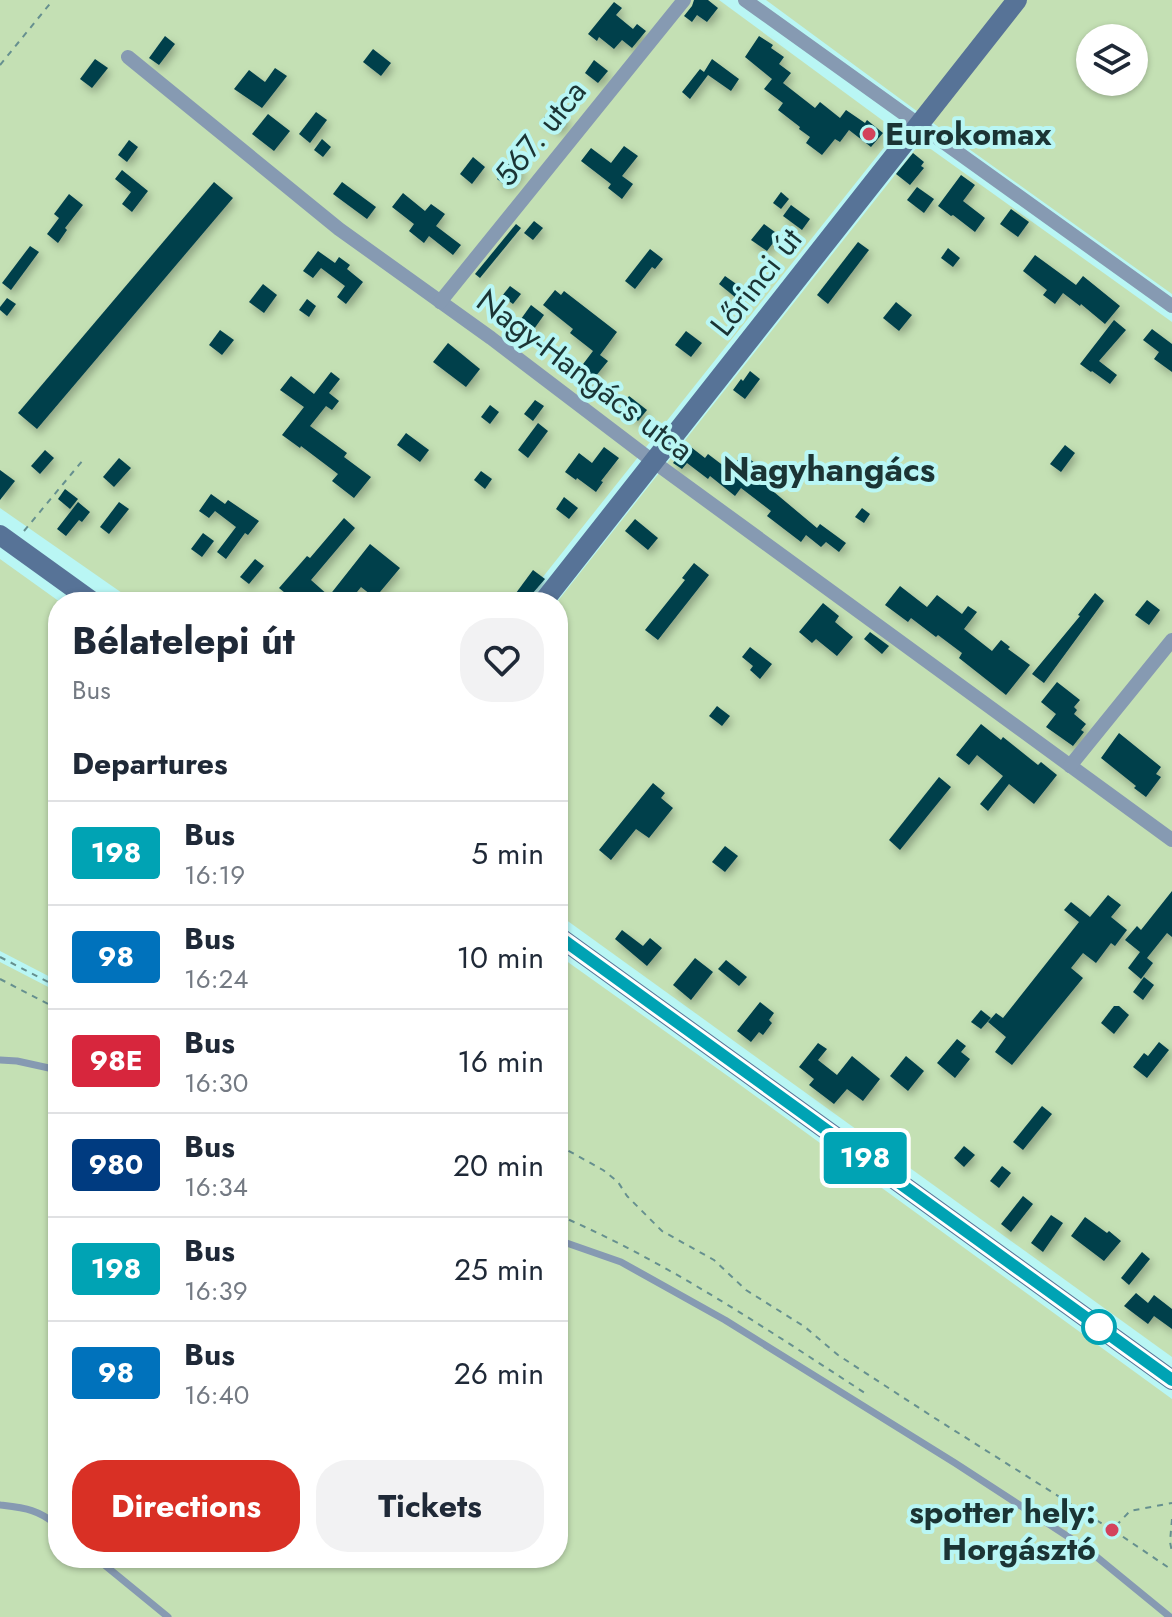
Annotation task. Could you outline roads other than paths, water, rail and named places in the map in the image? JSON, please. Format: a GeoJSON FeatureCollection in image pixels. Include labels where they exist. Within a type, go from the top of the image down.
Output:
{"type":"FeatureCollection","features":[{"type":"Feature","properties":{"kind":"main road","name":"Lőrinci út"},"geometry":{"type":"LineString","coordinates":[[551,592],[1017,0]]}},
{"type":"Feature","properties":{"kind":"main road"},"geometry":{"type":"LineString","coordinates":[[7,540],[79,592]]}},
{"type":"Feature","properties":{"kind":"main road"},"geometry":{"type":"LineString","coordinates":[[568,943],[1172,1380]]}},
{"type":"Feature","properties":{"kind":"street","name":"567. utca"},"geometry":{"type":"LineString","coordinates":[[440,302],[684,0]]}},
{"type":"Feature","properties":{"kind":"street"},"geometry":{"type":"LineString","coordinates":[[745,0],[1172,306]]}},
{"type":"Feature","properties":{"kind":"street","name":"Nagy-Hangács utca"},"geometry":{"type":"LineString","coordinates":[[128,57],[339,229],[1172,840]]}},
{"type":"Feature","properties":{"kind":"street"},"geometry":{"type":"LineString","coordinates":[[1070,766],[1172,640]]}},
{"type":"Feature","properties":{"kind":"lane"},"geometry":{"type":"LineString","coordinates":[[0,1060],[48,1068]]}},
{"type":"Feature","properties":{"kind":"lane"},"geometry":{"type":"LineString","coordinates":[[568,1243],[621,1262],[725,1320],[1087,1549],[1170,1617]]}},
{"type":"Feature","properties":{"kind":"lane"},"geometry":{"type":"LineString","coordinates":[[0,1505],[30,1508],[48,1517]]}},
{"type":"Feature","properties":{"kind":"lane"},"geometry":{"type":"LineString","coordinates":[[108,1568],[168,1617]]}},
{"type":"Feature","properties":{"kind":"place","name":"Eurokomax"},"geometry":{"type":"Point","coordinates":[869,134]}},
{"type":"Feature","properties":{"kind":"place","name":"spotter hely: Horgásztó"},"geometry":{"type":"Point","coordinates":[1112,1530]}},
{"type":"Feature","properties":{"kind":"district","name":"Nagyhangács"},"geometry":{"type":"Point","coordinates":[829,469]}}]}
